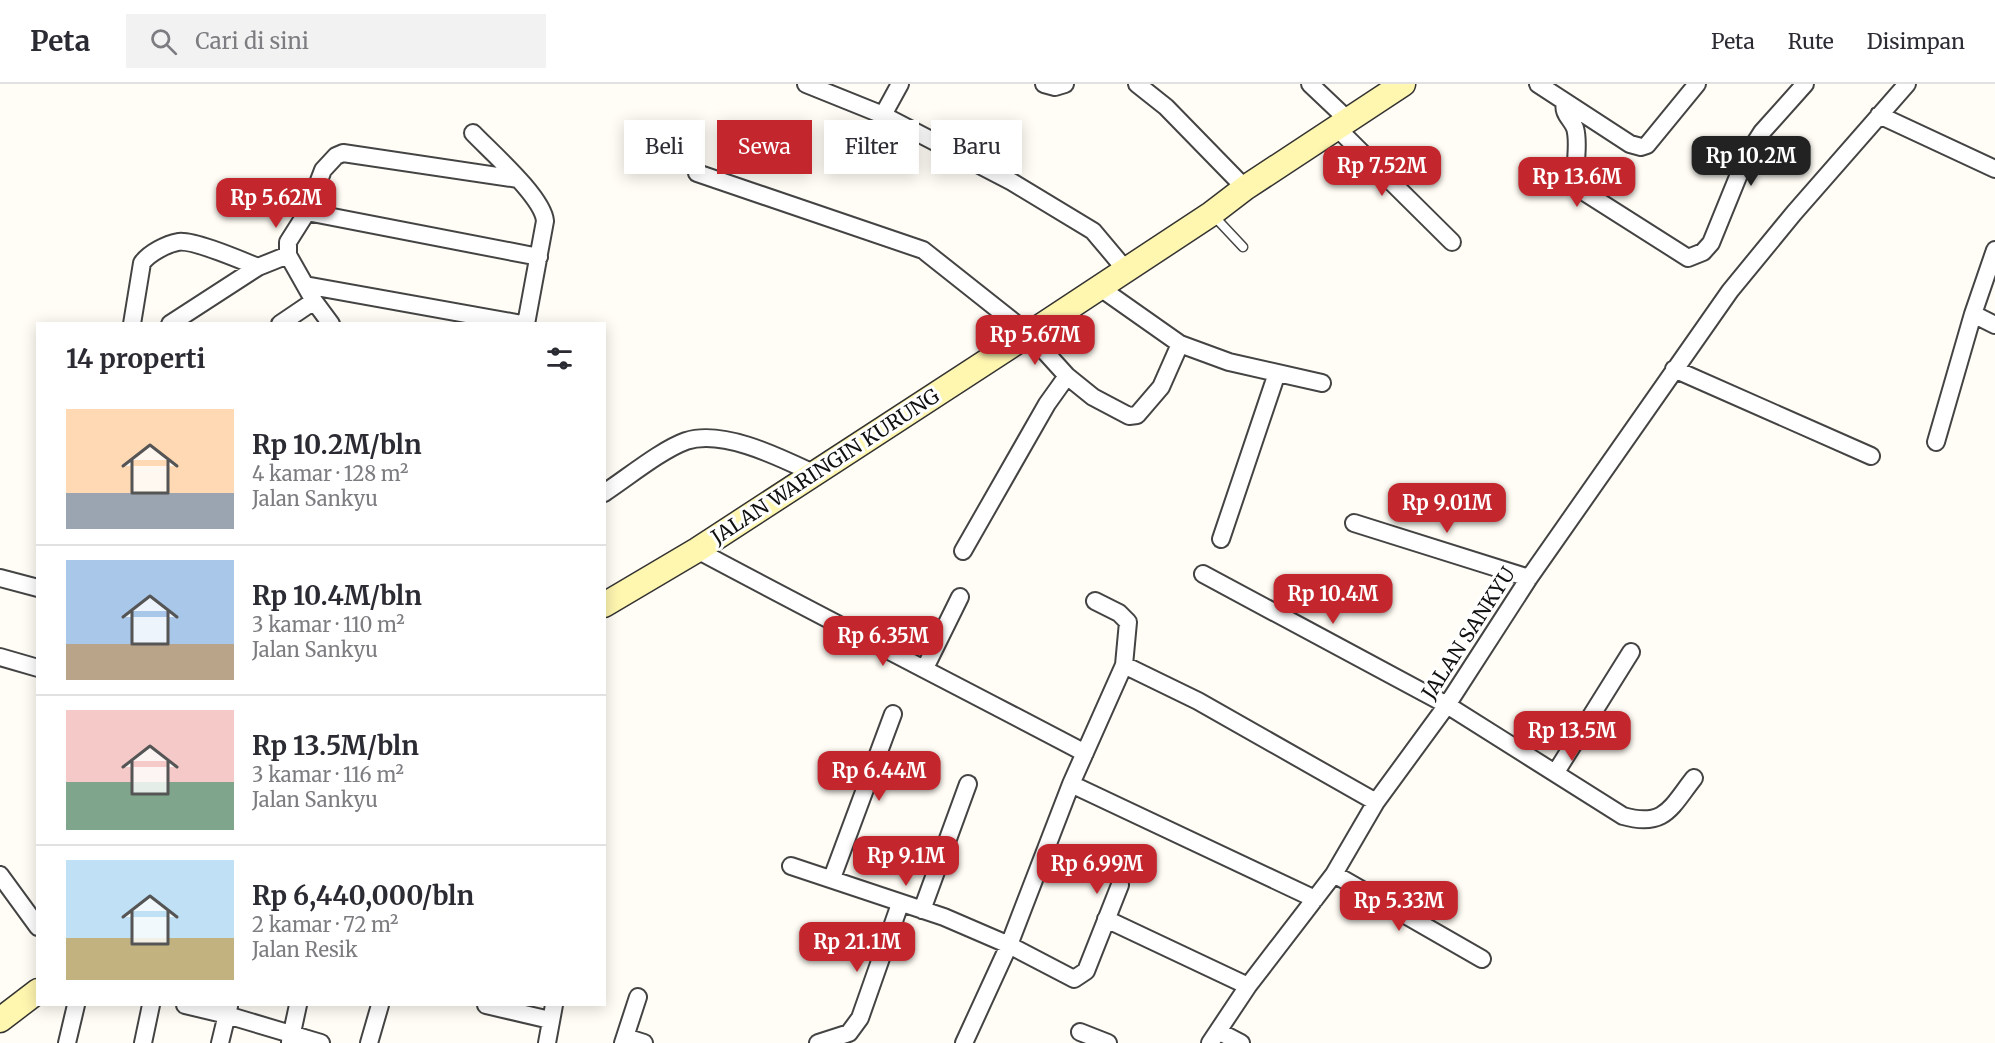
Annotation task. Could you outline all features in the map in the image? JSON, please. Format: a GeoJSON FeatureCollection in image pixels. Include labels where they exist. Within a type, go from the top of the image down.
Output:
{"type":"FeatureCollection","features":[{"type":"Feature","properties":{"kind":"street"},"geometry":{"type":"LineString","coordinates":[[806,84],[883,115],[1012,182],[1094,231],[1125,269]]}},
{"type":"Feature","properties":{"kind":"street"},"geometry":{"type":"LineString","coordinates":[[883,115],[900,84]]}},
{"type":"Feature","properties":{"kind":"street"},"geometry":{"type":"LineString","coordinates":[[1044,84],[1055,87],[1065,84]]}},
{"type":"Feature","properties":{"kind":"street"},"geometry":{"type":"LineString","coordinates":[[1137,84],[1166,106],[1245,188]]}},
{"type":"Feature","properties":{"kind":"street"},"geometry":{"type":"LineString","coordinates":[[1310,84],[1342,124],[1452,242]]}},
{"type":"Feature","properties":{"kind":"street","name":"JALAN WARINGIN KURUNG"},"geometry":{"type":"LineString","coordinates":[[606,604],[697,550],[1029,334],[1403,84]]}},
{"type":"Feature","properties":{"kind":"street"},"geometry":{"type":"LineString","coordinates":[[1545,86],[1565,102],[1629,144],[1641,147],[1647,145],[1697,84]]}},
{"type":"Feature","properties":{"kind":"street"},"geometry":{"type":"LineString","coordinates":[[1565,102],[1566,114],[1575,128],[1576,177],[1581,190],[1688,258],[1703,252],[1711,243],[1746,157],[1762,132],[1805,84]]}},
{"type":"Feature","properties":{"kind":"street","name":"JALAN SANKYU"},"geometry":{"type":"LineString","coordinates":[[1214,1037],[1248,986],[1334,874],[1376,802],[1447,705],[1529,578],[1600,480],[1674,369],[1730,291],[1878,115],[1907,84]]}},
{"type":"Feature","properties":{"kind":"street"},"geometry":{"type":"LineString","coordinates":[[1878,115],[1995,169]]}},
{"type":"Feature","properties":{"kind":"street"},"geometry":{"type":"LineString","coordinates":[[473,133],[518,179],[544,213],[539,257],[524,322]]}},
{"type":"Feature","properties":{"kind":"street"},"geometry":{"type":"LineString","coordinates":[[330,322],[314,301],[288,255],[288,242],[307,212],[323,170],[340,153],[518,179]]}},
{"type":"Feature","properties":{"kind":"street"},"geometry":{"type":"LineString","coordinates":[[700,174],[923,250],[1029,334],[1067,376],[1094,397],[1129,416],[1137,415],[1161,387],[1180,344]]}},
{"type":"Feature","properties":{"kind":"street"},"geometry":{"type":"LineString","coordinates":[[307,212],[539,257]]}},
{"type":"Feature","properties":{"kind":"street"},"geometry":{"type":"LineString","coordinates":[[132,322],[142,263],[146,258],[164,248],[184,242],[258,267]]}},
{"type":"Feature","properties":{"kind":"street"},"geometry":{"type":"LineString","coordinates":[[1936,442],[1973,314],[1995,250]]}},
{"type":"Feature","properties":{"kind":"street"},"geometry":{"type":"LineString","coordinates":[[173,322],[258,267],[288,255]]}},
{"type":"Feature","properties":{"kind":"street"},"geometry":{"type":"LineString","coordinates":[[305,285],[513,322]]}},
{"type":"Feature","properties":{"kind":"street"},"geometry":{"type":"LineString","coordinates":[[1099,287],[1180,344],[1229,362],[1322,383]]}},
{"type":"Feature","properties":{"kind":"street"},"geometry":{"type":"LineString","coordinates":[[283,322],[314,301]]}},
{"type":"Feature","properties":{"kind":"street"},"geometry":{"type":"LineString","coordinates":[[1973,314],[1995,324]]}},
{"type":"Feature","properties":{"kind":"street"},"geometry":{"type":"LineString","coordinates":[[1674,369],[1871,456]]}},
{"type":"Feature","properties":{"kind":"street"},"geometry":{"type":"LineString","coordinates":[[1221,539],[1277,374]]}},
{"type":"Feature","properties":{"kind":"street"},"geometry":{"type":"LineString","coordinates":[[963,551],[1047,404],[1067,376]]}},
{"type":"Feature","properties":{"kind":"street"},"geometry":{"type":"LineString","coordinates":[[606,492],[678,444],[701,437],[761,450],[813,473]]}},
{"type":"Feature","properties":{"kind":"street"},"geometry":{"type":"LineString","coordinates":[[606,477],[623,481]]}},
{"type":"Feature","properties":{"kind":"street"},"geometry":{"type":"LineString","coordinates":[[1354,523],[1529,578]]}},
{"type":"Feature","properties":{"kind":"street"},"geometry":{"type":"LineString","coordinates":[[697,550],[1085,753]]}},
{"type":"Feature","properties":{"kind":"street"},"geometry":{"type":"LineString","coordinates":[[1203,574],[1447,705],[1623,816],[1641,821],[1654,820],[1668,811],[1694,778]]}},
{"type":"Feature","properties":{"kind":"street"},"geometry":{"type":"LineString","coordinates":[[0,578],[36,587]]}},
{"type":"Feature","properties":{"kind":"street"},"geometry":{"type":"LineString","coordinates":[[925,668],[960,597]]}},
{"type":"Feature","properties":{"kind":"street"},"geometry":{"type":"LineString","coordinates":[[964,1043],[1009,945],[1071,784],[1125,665],[1128,622],[1119,614],[1095,601]]}},
{"type":"Feature","properties":{"kind":"street"},"geometry":{"type":"LineString","coordinates":[[1556,772],[1631,652]]}},
{"type":"Feature","properties":{"kind":"street"},"geometry":{"type":"LineString","coordinates":[[0,657],[36,667]]}},
{"type":"Feature","properties":{"kind":"street"},"geometry":{"type":"LineString","coordinates":[[1125,665],[1198,701],[1376,802]]}},
{"type":"Feature","properties":{"kind":"street"},"geometry":{"type":"LineString","coordinates":[[832,878],[894,714]]}},
{"type":"Feature","properties":{"kind":"street"},"geometry":{"type":"LineString","coordinates":[[922,910],[968,784]]}},
{"type":"Feature","properties":{"kind":"street"},"geometry":{"type":"LineString","coordinates":[[1071,784],[1316,899]]}},
{"type":"Feature","properties":{"kind":"street"},"geometry":{"type":"LineString","coordinates":[[790,866],[832,878],[900,904],[944,917],[1078,978],[1086,971],[1120,885]]}},
{"type":"Feature","properties":{"kind":"street"},"geometry":{"type":"LineString","coordinates":[[1334,874],[1482,959]]}},
{"type":"Feature","properties":{"kind":"street"},"geometry":{"type":"LineString","coordinates":[[1,877],[36,924]]}},
{"type":"Feature","properties":{"kind":"street"},"geometry":{"type":"LineString","coordinates":[[818,1043],[849,1033],[860,1018],[900,904]]}},
{"type":"Feature","properties":{"kind":"street"},"geometry":{"type":"LineString","coordinates":[[1106,919],[1248,986]]}},
{"type":"Feature","properties":{"kind":"street"},"geometry":{"type":"LineString","coordinates":[[0,1020],[36,993]]}},
{"type":"Feature","properties":{"kind":"street"},"geometry":{"type":"LineString","coordinates":[[638,997],[624,1040],[644,1043]]}},
{"type":"Feature","properties":{"kind":"street"},"geometry":{"type":"LineString","coordinates":[[67,1043],[76,1006]]}},
{"type":"Feature","properties":{"kind":"street"},"geometry":{"type":"LineString","coordinates":[[143,1043],[151,1006]]}},
{"type":"Feature","properties":{"kind":"street"},"geometry":{"type":"LineString","coordinates":[[193,1006],[228,1010],[291,1038],[321,1043]]}},
{"type":"Feature","properties":{"kind":"street"},"geometry":{"type":"LineString","coordinates":[[291,1038],[298,1006]]}},
{"type":"Feature","properties":{"kind":"street"},"geometry":{"type":"LineString","coordinates":[[369,1043],[380,1006]]}},
{"type":"Feature","properties":{"kind":"street"},"geometry":{"type":"LineString","coordinates":[[495,1006],[552,1012],[547,1043]]}},
{"type":"Feature","properties":{"kind":"street"},"geometry":{"type":"LineString","coordinates":[[219,1043],[228,1010]]}},
{"type":"Feature","properties":{"kind":"street"},"geometry":{"type":"LineString","coordinates":[[1080,1032],[1108,1043]]}},
{"type":"Feature","properties":{"kind":"street"},"geometry":{"type":"LineString","coordinates":[[1214,1037],[1241,1043]]}},
{"type":"Feature","properties":{"kind":"lane"},"geometry":{"type":"LineString","coordinates":[[1211,214],[1243,247]]}}]}
